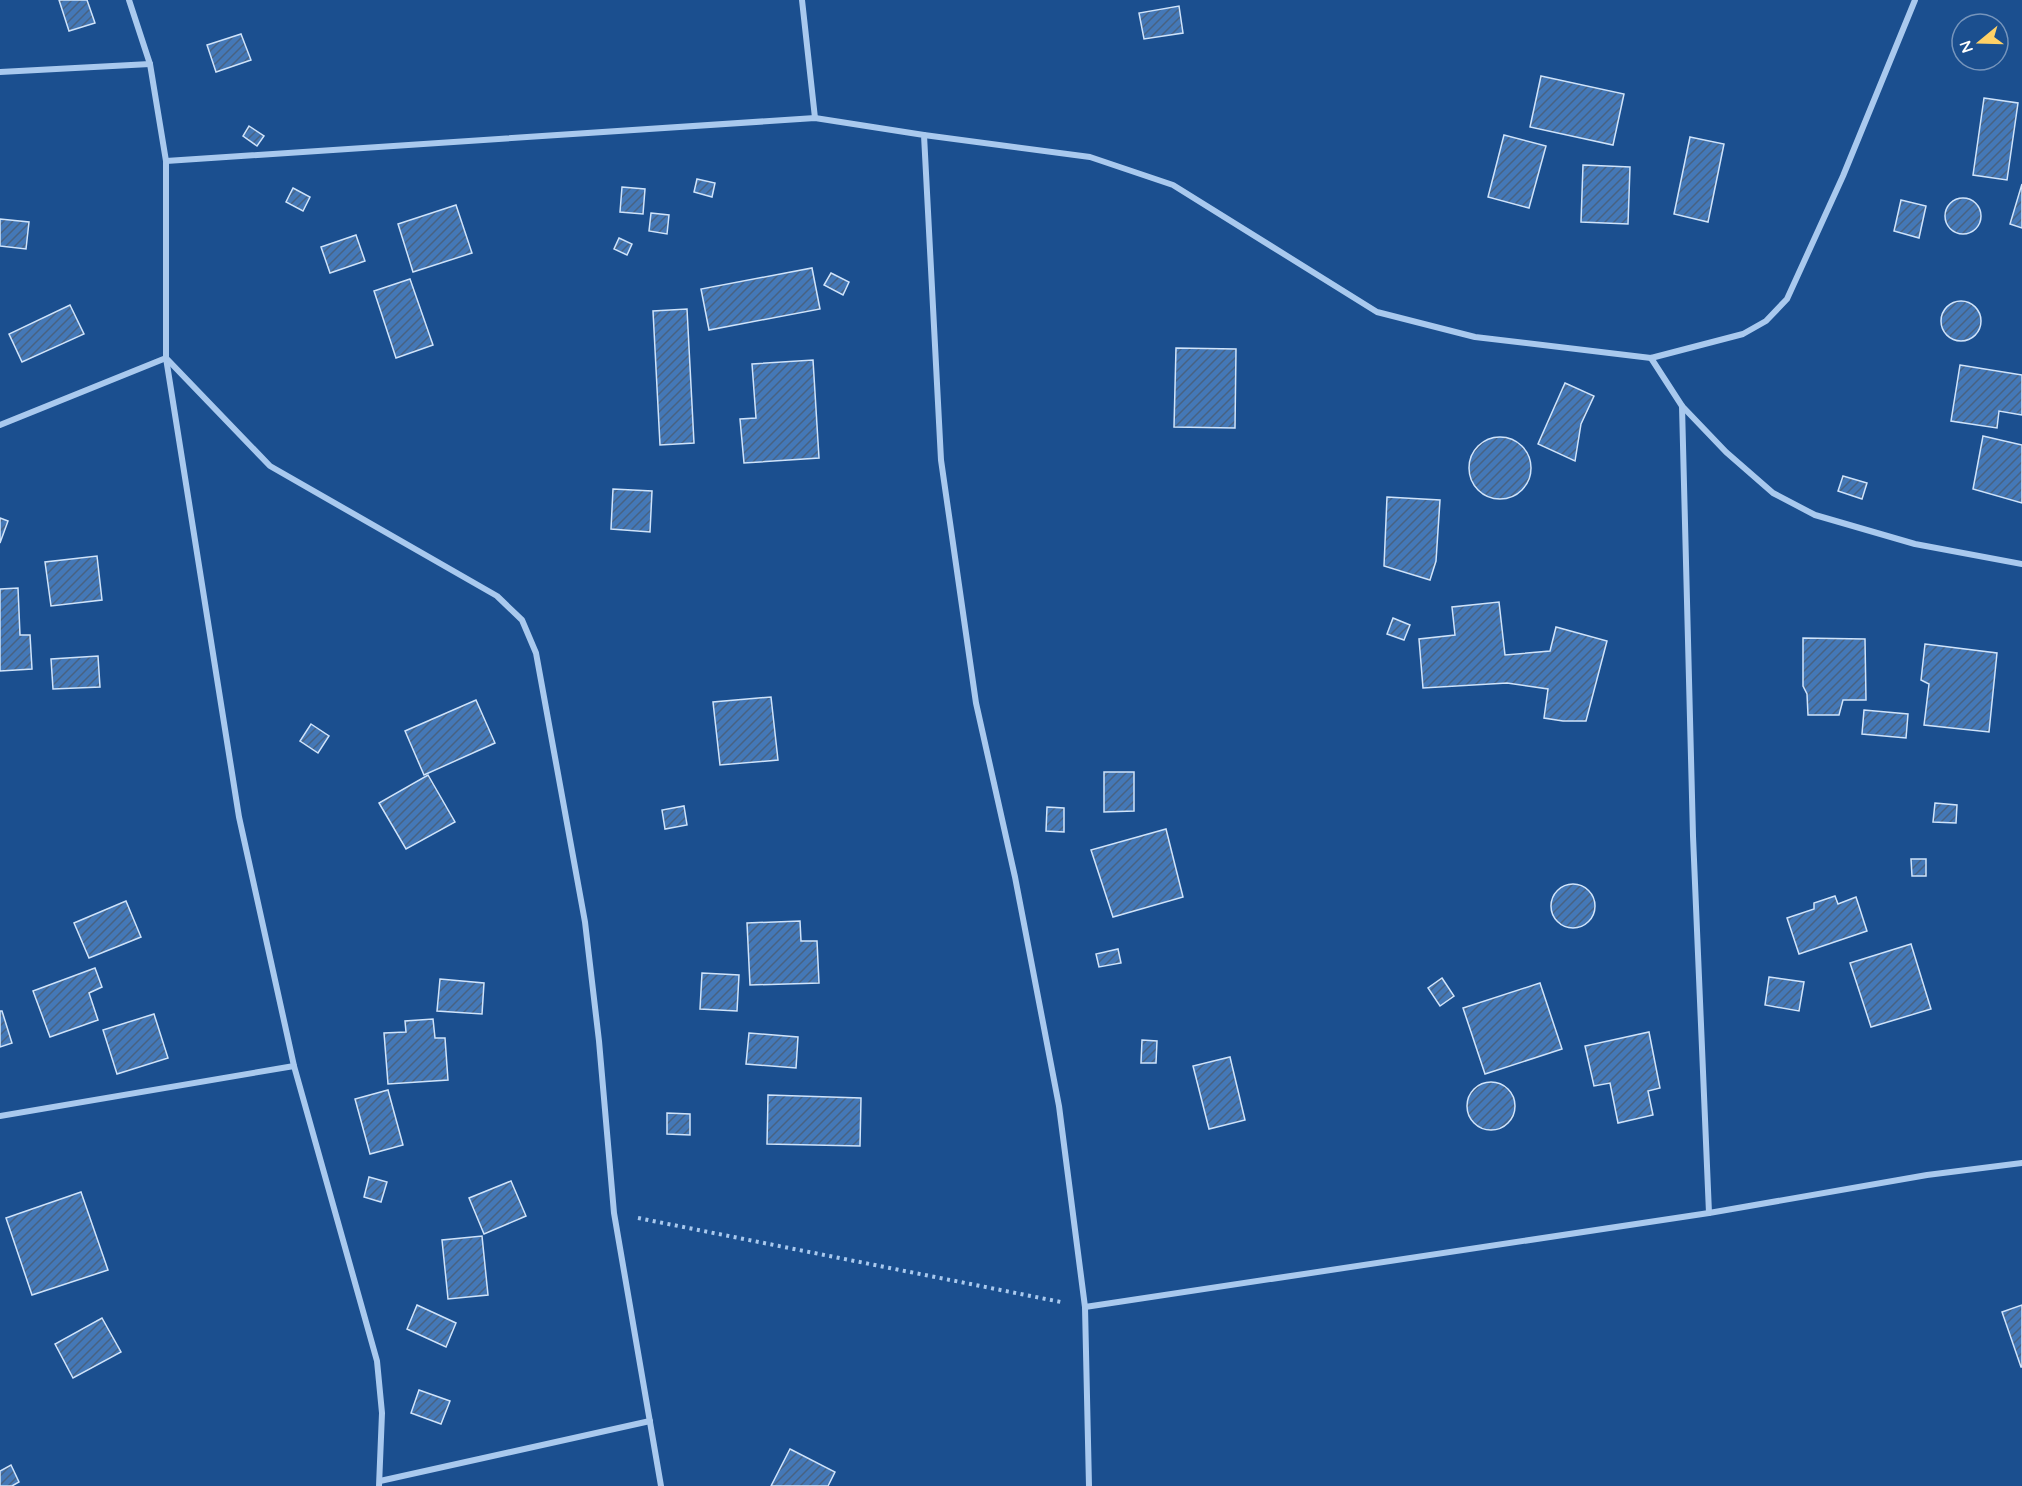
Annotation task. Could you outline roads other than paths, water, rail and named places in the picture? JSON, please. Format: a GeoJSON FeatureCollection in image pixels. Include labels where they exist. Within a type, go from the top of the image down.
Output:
{"type":"FeatureCollection","features":[{"type":"Feature","properties":{"kind":"street"},"geometry":{"type":"LineString","coordinates":[[129,0],[150,64],[166,161],[166,358],[239,818],[294,1066],[376,1361],[382,1413],[380,1483],[650,1421]]}},
{"type":"Feature","properties":{"kind":"street"},"geometry":{"type":"LineString","coordinates":[[802,0],[815,118]]}},
{"type":"Feature","properties":{"kind":"street"},"geometry":{"type":"LineString","coordinates":[[166,161],[815,118],[924,135],[1090,156],[1173,185],[1377,312],[1475,337],[1651,358],[1743,334],[1766,321],[1787,298],[1843,176],[1915,0]]}},
{"type":"Feature","properties":{"kind":"street"},"geometry":{"type":"LineString","coordinates":[[0,72],[150,64]]}},
{"type":"Feature","properties":{"kind":"street"},"geometry":{"type":"LineString","coordinates":[[924,135],[941,459],[976,704],[1015,877],[1059,1106],[1085,1307],[1089,1486]]}},
{"type":"Feature","properties":{"kind":"street"},"geometry":{"type":"LineString","coordinates":[[0,425],[166,358]]}},
{"type":"Feature","properties":{"kind":"street"},"geometry":{"type":"LineString","coordinates":[[166,358],[270,466],[497,596],[522,620],[536,653],[585,922],[599,1041],[614,1213],[661,1486]]}},
{"type":"Feature","properties":{"kind":"street"},"geometry":{"type":"LineString","coordinates":[[1651,358],[1682,406],[1726,452],[1773,493],[1815,515],[1915,544],[2022,564]]}},
{"type":"Feature","properties":{"kind":"street"},"geometry":{"type":"LineString","coordinates":[[1682,406],[1693,836],[1709,1213]]}},
{"type":"Feature","properties":{"kind":"street"},"geometry":{"type":"LineString","coordinates":[[0,1116],[294,1066]]}},
{"type":"Feature","properties":{"kind":"street"},"geometry":{"type":"LineString","coordinates":[[1085,1307],[1709,1213],[1927,1175],[2022,1163]]}}]}
